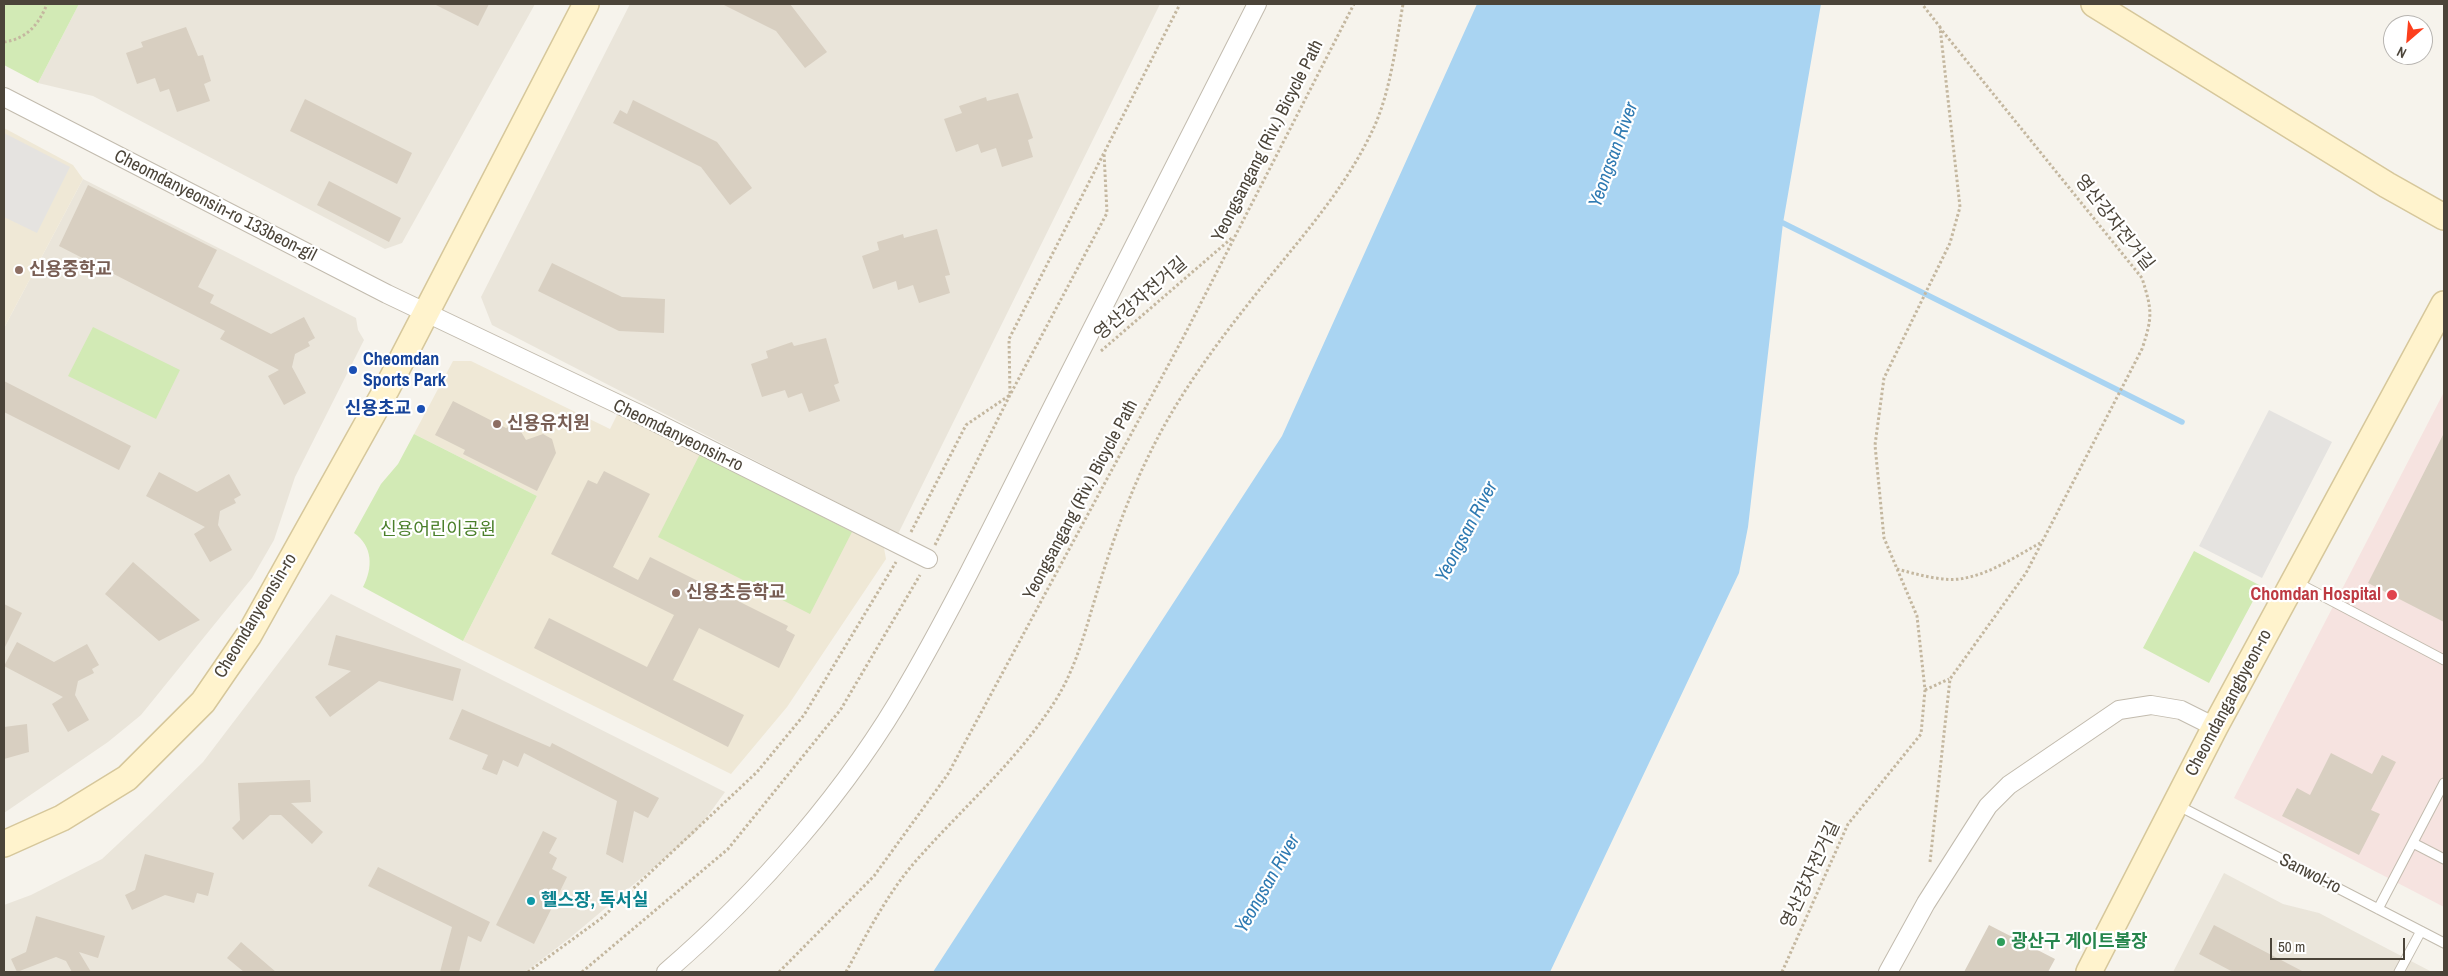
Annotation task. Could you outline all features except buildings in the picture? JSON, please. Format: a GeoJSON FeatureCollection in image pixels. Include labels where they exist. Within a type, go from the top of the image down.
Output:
{"type":"FeatureCollection","features":[{"type":"Feature","properties":{"kind":"street","name":"Cheomdanyeonsin-ro"},"geometry":{"type":"LineString","coordinates":[[4,844],[62,818],[127,778],[203,702],[248,635],[427,312],[586,4]]}},
{"type":"Feature","properties":{"kind":"street"},"geometry":{"type":"LineString","coordinates":[[666,972],[694,949],[766,874],[817,815],[865,752],[908,685],[985,542],[1257,4]]}},
{"type":"Feature","properties":{"kind":"street"},"geometry":{"type":"LineString","coordinates":[[2094,4],[2387,186],[2444,217]]}},
{"type":"Feature","properties":{"kind":"street","name":"Cheomdanyeonsin-ro 133beon-gil"},"geometry":{"type":"LineString","coordinates":[[4,96],[192,195],[427,312]]}},
{"type":"Feature","properties":{"kind":"street","name":"Cheomdangangbyeon-ro"},"geometry":{"type":"LineString","coordinates":[[2089,972],[2215,727],[2444,304]]}},
{"type":"Feature","properties":{"kind":"street","name":"Cheomdanyeonsin-ro"},"geometry":{"type":"LineString","coordinates":[[427,312],[614,405],[640,415],[903,549],[928,559]]}},
{"type":"Feature","properties":{"kind":"street"},"geometry":{"type":"LineString","coordinates":[[1888,972],[1926,903],[1988,806],[2009,785],[2119,710],[2151,704],[2181,710],[2215,727]]}},
{"type":"Feature","properties":{"kind":"lane"},"geometry":{"type":"LineString","coordinates":[[2295,581],[2444,660]]}},
{"type":"Feature","properties":{"kind":"lane"},"geometry":{"type":"LineString","coordinates":[[2378,909],[2444,783]]}},
{"type":"Feature","properties":{"kind":"lane","name":"Sanwol-ro"},"geometry":{"type":"LineString","coordinates":[[2176,805],[2444,943]]}},
{"type":"Feature","properties":{"kind":"lane"},"geometry":{"type":"LineString","coordinates":[[2413,843],[2444,859]]}},
{"type":"Feature","properties":{"kind":"lane"},"geometry":{"type":"LineString","coordinates":[[2399,972],[2420,931]]}},
{"type":"Feature","properties":{"kind":"path"},"geometry":{"type":"LineString","coordinates":[[4,42],[22,37],[32,30],[41,19],[47,4]]}},
{"type":"Feature","properties":{"kind":"path"},"geometry":{"type":"LineString","coordinates":[[1010,395],[1009,339],[1180,4]]}},
{"type":"Feature","properties":{"kind":"path","name":"Yeongsangang (Riv.) Bicycle Path"},"geometry":{"type":"LineString","coordinates":[[779,972],[874,876],[948,774],[1179,344],[1354,4]]}},
{"type":"Feature","properties":{"kind":"path"},"geometry":{"type":"LineString","coordinates":[[846,972],[884,902],[896,885],[921,854],[1000,771],[1057,698],[1075,661],[1118,530],[1153,445],[1215,348],[1317,220],[1344,182],[1367,142],[1378,118],[1387,88],[1403,4]]}},
{"type":"Feature","properties":{"kind":"path"},"geometry":{"type":"LineString","coordinates":[[1922,4],[1940,27]]}},
{"type":"Feature","properties":{"kind":"path","name":"영산강자전거길"},"geometry":{"type":"LineString","coordinates":[[1782,972],[1848,824],[1921,734],[1925,690],[1916,616],[1884,538],[1874,445],[1884,378],[1950,243],[1960,207],[1940,27]]}},
{"type":"Feature","properties":{"kind":"path","name":"영산강자전거길"},"geometry":{"type":"LineString","coordinates":[[1930,864],[1950,679],[2026,573],[2142,348],[2151,322],[2149,300],[2142,278],[1940,27]]}},
{"type":"Feature","properties":{"kind":"path"},"geometry":{"type":"LineString","coordinates":[[582,972],[728,849],[841,709],[885,638],[928,559],[1010,395],[1107,213],[1104,153]]}},
{"type":"Feature","properties":{"kind":"path","name":"영산강자전거길"},"geometry":{"type":"LineString","coordinates":[[1094,357],[1235,235]]}},
{"type":"Feature","properties":{"kind":"path"},"geometry":{"type":"LineString","coordinates":[[528,972],[603,917],[758,772],[804,715],[861,622],[903,549],[966,425],[1010,395]]}},
{"type":"Feature","properties":{"kind":"path"},"geometry":{"type":"LineString","coordinates":[[1897,568],[1925,577],[1964,579],[1997,566],[2042,542]]}},
{"type":"Feature","properties":{"kind":"path"},"geometry":{"type":"LineString","coordinates":[[1925,690],[1950,679]]}},
{"type":"Feature","properties":{"kind":"shaded area"},"geometry":{"type":"Polygon","coordinates":[[[79,4],[535,4],[402,243],[385,249],[93,96],[38,83],[79,4]]]}},
{"type":"Feature","properties":{"kind":"shaded area"},"geometry":{"type":"Polygon","coordinates":[[[630,4],[1160,4],[898,534],[492,325],[481,297],[630,4]]]}},
{"type":"Feature","properties":{"kind":"shaded area","name":"신용중학교"},"geometry":{"type":"Polygon","coordinates":[[[4,128],[73,165],[83,179],[4,328],[4,128]]]}},
{"type":"Feature","properties":{"kind":"shaded area"},"geometry":{"type":"Polygon","coordinates":[[[4,133],[70,167],[37,233],[4,217],[4,133]]]}},
{"type":"Feature","properties":{"kind":"shaded area"},"geometry":{"type":"Polygon","coordinates":[[[83,179],[356,318],[358,330],[364,340],[295,477],[274,540],[252,578],[141,715],[108,742],[4,813],[4,328],[83,179]]]}},
{"type":"Feature","properties":{"kind":"shaded area","name":"신용초등학교"},"geometry":{"type":"Polygon","coordinates":[[[453,361],[471,361],[610,429],[618,413],[884,548],[886,559],[787,707],[731,774],[463,641],[537,496],[414,434],[453,361]]]}},
{"type":"Feature","properties":{"kind":"shaded area","name":"Chomdan Hospital"},"geometry":{"type":"Polygon","coordinates":[[[2444,392],[2444,907],[2234,798],[2444,392]]]}},
{"type":"Feature","properties":{"kind":"shaded area"},"geometry":{"type":"Polygon","coordinates":[[[2269,410],[2332,442],[2262,578],[2199,546],[2269,410]]]}},
{"type":"Feature","properties":{"kind":"shaded area"},"geometry":{"type":"Polygon","coordinates":[[[331,594],[725,792],[696,832],[571,937],[525,972],[4,972],[4,905],[31,895],[102,859],[148,816],[203,762],[331,594]]]}},
{"type":"Feature","properties":{"kind":"shaded area"},"geometry":{"type":"Polygon","coordinates":[[[2224,873],[2283,904],[2319,913],[2432,972],[2173,972],[2224,873]]]}},
{"type":"Feature","properties":{"kind":"green space"},"geometry":{"type":"Polygon","coordinates":[[[4,4],[79,4],[38,83],[4,65],[4,4]]]}},
{"type":"Feature","properties":{"kind":"green space"},"geometry":{"type":"Polygon","coordinates":[[[93,327],[180,370],[156,419],[68,376],[93,327]]]}},
{"type":"Feature","properties":{"kind":"green space","name":"신용어린이공원"},"geometry":{"type":"Polygon","coordinates":[[[414,434],[537,496],[463,641],[363,587],[370,565],[368,551],[365,544],[354,533],[381,484],[398,464],[414,434]]]}},
{"type":"Feature","properties":{"kind":"green space"},"geometry":{"type":"Polygon","coordinates":[[[700,454],[852,532],[810,614],[658,537],[700,454]]]}},
{"type":"Feature","properties":{"kind":"green space"},"geometry":{"type":"Polygon","coordinates":[[[2194,551],[2261,586],[2209,683],[2143,648],[2194,551]]]}},
{"type":"Feature","properties":{"kind":"water","name":"Yeongsan River"},"geometry":{"type":"Polygon","coordinates":[[[1477,4],[1821,4],[1783,223],[1748,527],[1739,573],[1550,972],[933,972],[1282,436],[1477,4]]]}},
{"type":"Feature","properties":{"kind":"waterway"},"geometry":{"type":"LineString","coordinates":[[1783,223],[2182,422]]}},
{"type":"Feature","properties":{"kind":"place","name":"신용중학교"},"geometry":{"type":"Point","coordinates":[19,270]}},
{"type":"Feature","properties":{"kind":"place","name":"Cheomdan Sports Park"},"geometry":{"type":"Point","coordinates":[353,370]}},
{"type":"Feature","properties":{"kind":"place","name":"신용초교"},"geometry":{"type":"Point","coordinates":[421,409]}},
{"type":"Feature","properties":{"kind":"place","name":"신용유치원"},"geometry":{"type":"Point","coordinates":[497,424]}},
{"type":"Feature","properties":{"kind":"place","name":"신용초등학교"},"geometry":{"type":"Point","coordinates":[676,593]}},
{"type":"Feature","properties":{"kind":"place","name":"Chomdan Hospital"},"geometry":{"type":"Point","coordinates":[2392,595]}},
{"type":"Feature","properties":{"kind":"place","name":"헬스장, 독서실"},"geometry":{"type":"Point","coordinates":[531,901]}},
{"type":"Feature","properties":{"kind":"place","name":"광산구 게이트볼장"},"geometry":{"type":"Point","coordinates":[2001,942]}}]}
